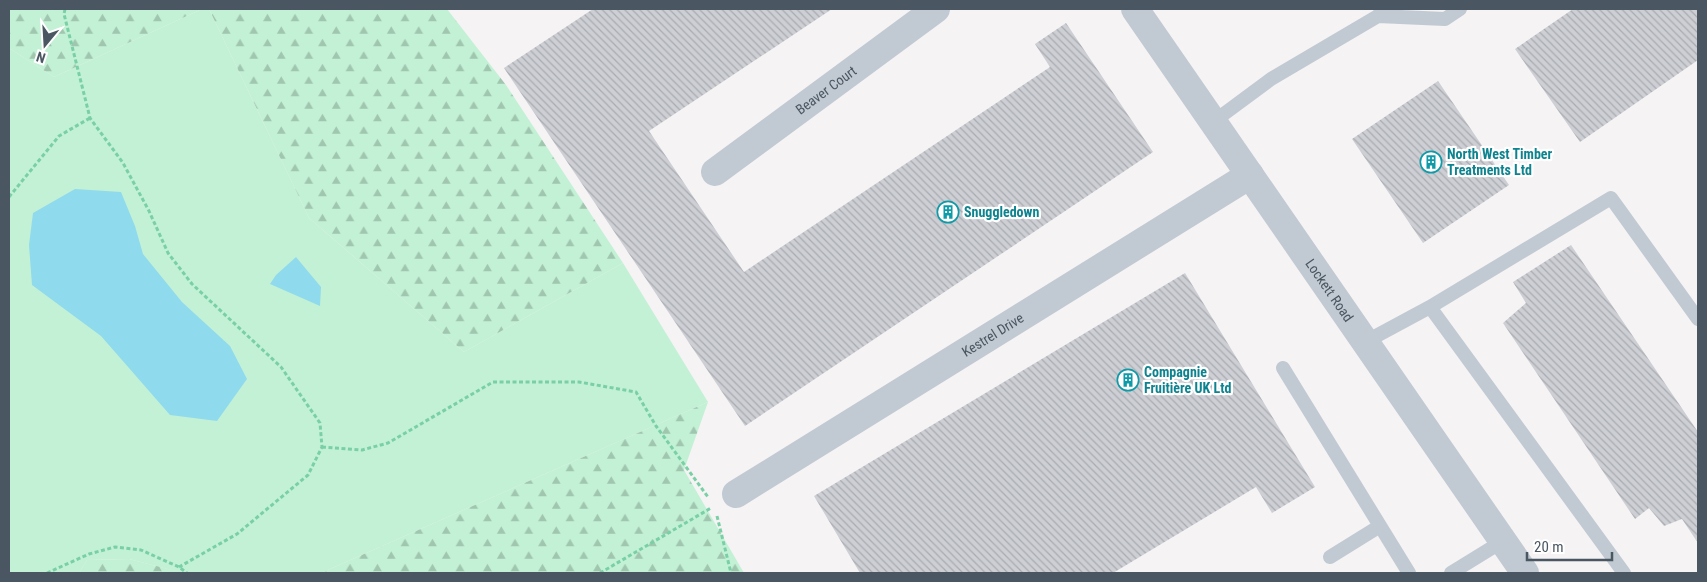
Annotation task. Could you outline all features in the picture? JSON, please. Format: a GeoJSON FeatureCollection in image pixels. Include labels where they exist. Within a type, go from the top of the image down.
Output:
{"type":"FeatureCollection","features":[{"type":"Feature","properties":{"kind":"street","name":"Beaver Court"},"geometry":{"type":"LineString","coordinates":[[715,172],[936,9]]}},
{"type":"Feature","properties":{"kind":"street","name":"Lockett Road"},"geometry":{"type":"LineString","coordinates":[[1134,9],[1524,573]]}},
{"type":"Feature","properties":{"kind":"street","name":"Kestrel Drive"},"geometry":{"type":"LineString","coordinates":[[725,500],[1250,175]]}},
{"type":"Feature","properties":{"kind":"lane"},"geometry":{"type":"LineString","coordinates":[[1213,122],[1271,79],[1380,13],[1445,19],[1460,9]]}},
{"type":"Feature","properties":{"kind":"lane"},"geometry":{"type":"LineString","coordinates":[[1365,342],[1430,307],[1611,198],[1698,319]]}},
{"type":"Feature","properties":{"kind":"lane"},"geometry":{"type":"LineString","coordinates":[[1430,307],[1624,573]]}},
{"type":"Feature","properties":{"kind":"lane"},"geometry":{"type":"LineString","coordinates":[[1283,368],[1409,573]]}},
{"type":"Feature","properties":{"kind":"lane"},"geometry":{"type":"LineString","coordinates":[[1330,557],[1380,526]]}},
{"type":"Feature","properties":{"kind":"lane"},"geometry":{"type":"LineString","coordinates":[[1451,573],[1502,541]]}},
{"type":"Feature","properties":{"kind":"path"},"geometry":{"type":"LineString","coordinates":[[65,9],[64,14],[90,118],[123,163],[149,211],[168,253],[192,284],[281,368],[320,423],[322,447],[308,475],[237,534],[179,567]]}},
{"type":"Feature","properties":{"kind":"path"},"geometry":{"type":"LineString","coordinates":[[9,197],[59,136],[90,118]]}},
{"type":"Feature","properties":{"kind":"path"},"geometry":{"type":"LineString","coordinates":[[322,447],[362,450],[388,443],[493,382],[578,382],[636,392],[656,426],[725,500],[731,573]]}},
{"type":"Feature","properties":{"kind":"path"},"geometry":{"type":"LineString","coordinates":[[600,573],[725,500]]}},
{"type":"Feature","properties":{"kind":"path"},"geometry":{"type":"LineString","coordinates":[[47,573],[89,554],[115,547],[141,550],[179,567],[186,573]]}},
{"type":"Feature","properties":{"kind":"green space"},"geometry":{"type":"Polygon","coordinates":[[[9,9],[202,9],[54,77],[9,48],[9,9]]]}},
{"type":"Feature","properties":{"kind":"green space"},"geometry":{"type":"Polygon","coordinates":[[[202,9],[209,9],[309,218],[464,352],[623,263],[708,402],[321,573],[177,573],[129,559],[87,560],[79,573],[9,573],[9,48],[54,77],[202,9]]]}},
{"type":"Feature","properties":{"kind":"green space"},"geometry":{"type":"Polygon","coordinates":[[[209,9],[447,9],[506,85],[623,263],[464,352],[309,218],[209,9]]]}},
{"type":"Feature","properties":{"kind":"green space"},"geometry":{"type":"Polygon","coordinates":[[[708,402],[684,470],[744,573],[321,573],[708,402]]]}},
{"type":"Feature","properties":{"kind":"green space"},"geometry":{"type":"Polygon","coordinates":[[[129,559],[176,571],[177,573],[79,573],[87,560],[129,559]]]}},
{"type":"Feature","properties":{"kind":"water"},"geometry":{"type":"Polygon","coordinates":[[[75,189],[121,192],[135,226],[143,254],[182,302],[230,346],[247,379],[217,421],[170,415],[101,336],[32,285],[29,245],[33,213],[75,189]]]}},
{"type":"Feature","properties":{"kind":"water"},"geometry":{"type":"Polygon","coordinates":[[[296,257],[321,287],[320,306],[270,284],[276,275],[296,257]]]}},
{"type":"Feature","properties":{"kind":"building","name":"Snuggledown"},"geometry":{"type":"Polygon","coordinates":[[[593,9],[832,9],[649,131],[744,272],[1050,67],[1035,44],[1066,23],[1153,152],[745,426],[504,68],[593,9]]]}},
{"type":"Feature","properties":{"kind":"building"},"geometry":{"type":"Polygon","coordinates":[[[1573,9],[1698,9],[1698,60],[1580,142],[1515,49],[1573,9]]]}},
{"type":"Feature","properties":{"kind":"building","name":"North West Timber Treatments Ltd"},"geometry":{"type":"Polygon","coordinates":[[[1438,81],[1509,185],[1423,243],[1352,139],[1438,81]]]}},
{"type":"Feature","properties":{"kind":"building"},"geometry":{"type":"Polygon","coordinates":[[[1571,245],[1698,432],[1698,543],[1682,519],[1664,526],[1649,508],[1635,519],[1503,323],[1526,303],[1513,282],[1571,245]]]}},
{"type":"Feature","properties":{"kind":"building","name":"Compagnie Fruitière UK Ltd"},"geometry":{"type":"Polygon","coordinates":[[[1185,273],[1315,487],[1272,513],[1256,487],[1113,573],[860,573],[814,496],[1185,273]]]}},
{"type":"Feature","properties":{"kind":"place","name":"North West Timber Treatments Ltd"},"geometry":{"type":"Point","coordinates":[1431,162]}},
{"type":"Feature","properties":{"kind":"place","name":"Snuggledown"},"geometry":{"type":"Point","coordinates":[948,212]}},
{"type":"Feature","properties":{"kind":"place","name":"Compagnie Fruitière UK Ltd"},"geometry":{"type":"Point","coordinates":[1128,380]}}]}
